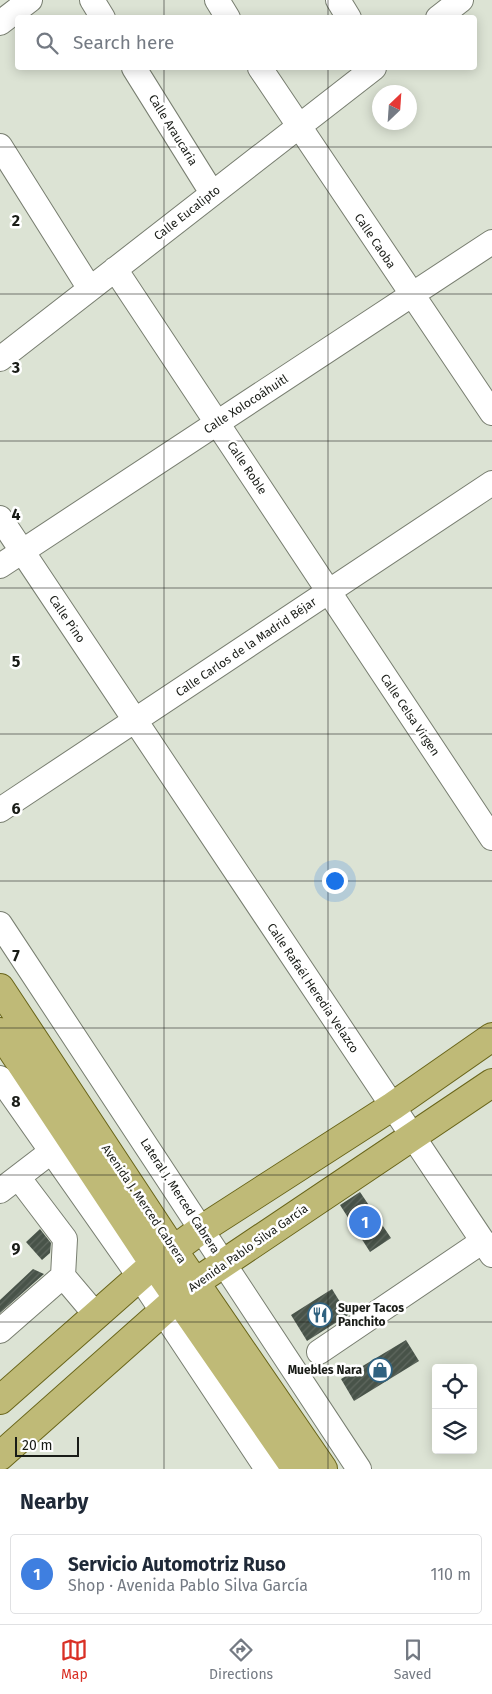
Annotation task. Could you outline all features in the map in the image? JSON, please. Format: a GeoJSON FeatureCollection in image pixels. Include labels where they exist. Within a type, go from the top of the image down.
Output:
{"type":"FeatureCollection","features":[{"type":"Feature","properties":{"kind":"main road","name":"Avenida J. Merced Cabrera"},"geometry":{"type":"LineString","coordinates":[[2,994],[155,1263]]}},
{"type":"Feature","properties":{"kind":"main road","name":"Avenida J. Merced Cabrera"},"geometry":{"type":"LineString","coordinates":[[0,1032],[296,1469]]}},
{"type":"Feature","properties":{"kind":"main road"},"geometry":{"type":"LineString","coordinates":[[0,1400],[155,1263],[202,1229],[393,1106],[492,1037]]}},
{"type":"Feature","properties":{"kind":"main road","name":"Avenida Pablo Silva García"},"geometry":{"type":"LineString","coordinates":[[0,1456],[179,1297],[224,1263],[492,1083]]}},
{"type":"Feature","properties":{"kind":"main road","name":"Avenida J. Merced Cabrera"},"geometry":{"type":"LineString","coordinates":[[179,1297],[323,1469]]}},
{"type":"Feature","properties":{"kind":"street"},"geometry":{"type":"LineString","coordinates":[[0,23],[30,0]]}},
{"type":"Feature","properties":{"kind":"street"},"geometry":{"type":"LineString","coordinates":[[92,0],[101,15]]}},
{"type":"Feature","properties":{"kind":"street"},"geometry":{"type":"LineString","coordinates":[[217,0],[226,15]]}},
{"type":"Feature","properties":{"kind":"street"},"geometry":{"type":"LineString","coordinates":[[338,0],[347,15]]}},
{"type":"Feature","properties":{"kind":"street"},"geometry":{"type":"LineString","coordinates":[[442,15],[461,0]]}},
{"type":"Feature","properties":{"kind":"street","name":"Calle Araucaria"},"geometry":{"type":"LineString","coordinates":[[135,70],[212,193]]}},
{"type":"Feature","properties":{"kind":"street","name":"Calle Caoba"},"geometry":{"type":"LineString","coordinates":[[261,70],[492,413]]}},
{"type":"Feature","properties":{"kind":"street","name":"Calle Eucalipto"},"geometry":{"type":"LineString","coordinates":[[0,358],[371,70]]}},
{"type":"Feature","properties":{"kind":"street"},"geometry":{"type":"LineString","coordinates":[[0,146],[90,289]]}},
{"type":"Feature","properties":{"kind":"street","name":"Calle Xolocoáhuitl"},"geometry":{"type":"LineString","coordinates":[[0,566],[492,242]]}},
{"type":"Feature","properties":{"kind":"street","name":"Calle Roble"},"geometry":{"type":"LineString","coordinates":[[115,269],[329,592]]}},
{"type":"Feature","properties":{"kind":"street","name":"Calle Carlos de la Madrid Béjar"},"geometry":{"type":"LineString","coordinates":[[0,810],[492,483]]}},
{"type":"Feature","properties":{"kind":"street","name":"Calle Pino"},"geometry":{"type":"LineString","coordinates":[[0,518],[135,720]]}},
{"type":"Feature","properties":{"kind":"street","name":"Calle Celsa Virgen"},"geometry":{"type":"LineString","coordinates":[[329,592],[492,838]]}},
{"type":"Feature","properties":{"kind":"street","name":"Calle Rafaél Heredia Velazco"},"geometry":{"type":"LineString","coordinates":[[135,720],[487,1248]]}},
{"type":"Feature","properties":{"kind":"street","name":"Lateral J. Merced Cabrera"},"geometry":{"type":"LineString","coordinates":[[0,924],[359,1469]]}},
{"type":"Feature","properties":{"kind":"street"},"geometry":{"type":"LineString","coordinates":[[0,1078],[52,1151],[155,1263],[179,1297],[267,1469]]}},
{"type":"Feature","properties":{"kind":"street"},"geometry":{"type":"LineString","coordinates":[[52,1151],[9,1184],[65,1240],[63,1276],[96,1315]]}},
{"type":"Feature","properties":{"kind":"street"},"geometry":{"type":"LineString","coordinates":[[319,1352],[487,1248]]}},
{"type":"Feature","properties":{"kind":"street"},"geometry":{"type":"LineString","coordinates":[[0,1331],[63,1276]]}},
{"type":"Feature","properties":{"kind":"building"},"geometry":{"type":"Polygon","coordinates":[[[360,1192],[391,1238],[370,1252],[340,1205],[360,1192]]]}},
{"type":"Feature","properties":{"kind":"building"},"geometry":{"type":"Polygon","coordinates":[[[40,1229],[51,1243],[50,1253],[42,1260],[26,1242],[40,1229]]]}},
{"type":"Feature","properties":{"kind":"building"},"geometry":{"type":"Polygon","coordinates":[[[33,1269],[44,1274],[0,1313],[0,1300],[33,1269]]]}},
{"type":"Feature","properties":{"kind":"building","name":"Super Tacos Panchito"},"geometry":{"type":"Polygon","coordinates":[[[332,1289],[348,1315],[307,1341],[291,1315],[332,1289]]]}},
{"type":"Feature","properties":{"kind":"building","name":"Muebles Nara"},"geometry":{"type":"Polygon","coordinates":[[[406,1340],[419,1361],[354,1401],[341,1379],[406,1340]]]}},
{"type":"Feature","properties":{"kind":"place","name":"Servicio Automotriz Ruso"},"geometry":{"type":"Point","coordinates":[365,1222]}},
{"type":"Feature","properties":{"kind":"place","name":"Super Tacos Panchito"},"geometry":{"type":"Point","coordinates":[320,1315]}},
{"type":"Feature","properties":{"kind":"place","name":"Muebles Nara"},"geometry":{"type":"Point","coordinates":[380,1370]}}]}
